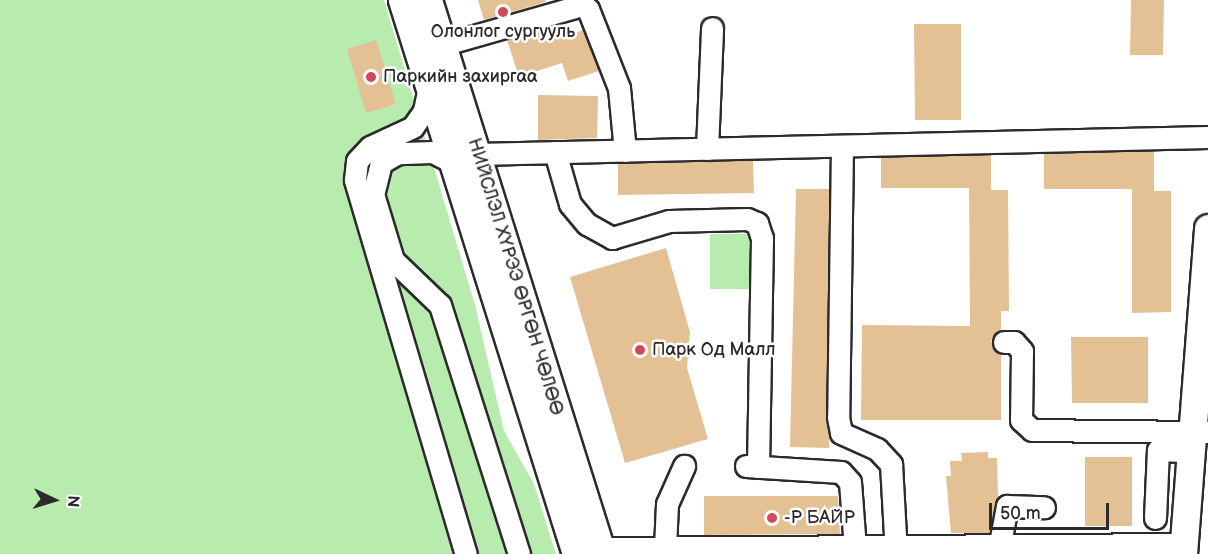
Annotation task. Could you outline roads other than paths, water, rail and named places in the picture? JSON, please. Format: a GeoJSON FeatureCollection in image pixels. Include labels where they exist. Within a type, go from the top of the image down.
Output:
{"type":"FeatureCollection","features":[{"type":"Feature","properties":{"kind":"main road","name":"НИЙСЛЭЛ ХҮРЭЭ ӨРГӨН ЧӨЛӨӨ"},"geometry":{"type":"LineString","coordinates":[[402,0],[429,87],[464,158]]}},
{"type":"Feature","properties":{"kind":"main road","name":"НИЙСЛЭЛ ХҮРЭЭ ӨРГӨН ЧӨЛӨӨ"},"geometry":{"type":"LineString","coordinates":[[428,0],[442,45],[464,158],[588,542]]}},
{"type":"Feature","properties":{"kind":"main road"},"geometry":{"type":"LineString","coordinates":[[1188,551],[1200,450],[1208,228]]}},
{"type":"Feature","properties":{"kind":"street"},"geometry":{"type":"LineString","coordinates":[[442,45],[582,5],[588,9],[619,88],[625,151]]}},
{"type":"Feature","properties":{"kind":"street"},"geometry":{"type":"LineString","coordinates":[[708,149],[712,28]]}},
{"type":"Feature","properties":{"kind":"street"},"geometry":{"type":"LineString","coordinates":[[429,87],[424,111],[413,127],[370,147],[357,161],[355,180],[466,554]]}},
{"type":"Feature","properties":{"kind":"street"},"geometry":{"type":"LineString","coordinates":[[519,554],[440,305],[393,260],[374,194],[381,163],[398,153],[432,152],[464,158],[555,152],[1208,137]]}},
{"type":"Feature","properties":{"kind":"street"},"geometry":{"type":"LineString","coordinates":[[842,146],[838,417],[841,433],[877,448],[891,464],[896,551]]}},
{"type":"Feature","properties":{"kind":"street"},"geometry":{"type":"LineString","coordinates":[[555,152],[570,204],[587,224],[612,238],[669,221],[747,219],[757,223],[762,238],[752,467],[842,472],[850,482],[855,548]]}},
{"type":"Feature","properties":{"kind":"street"},"geometry":{"type":"LineString","coordinates":[[1004,342],[1014,342],[1022,351],[1022,420],[1032,430],[1200,450]]}},
{"type":"Feature","properties":{"kind":"street"},"geometry":{"type":"LineString","coordinates":[[1155,518],[1158,450],[1200,450]]}},
{"type":"Feature","properties":{"kind":"street"},"geometry":{"type":"LineString","coordinates":[[665,548],[670,493],[684,466]]}},
{"type":"Feature","properties":{"kind":"street"},"geometry":{"type":"LineString","coordinates":[[998,550],[1007,506],[1044,507]]}},
{"type":"Feature","properties":{"kind":"street"},"geometry":{"type":"LineString","coordinates":[[588,542],[665,548],[1188,551]]}},
{"type":"Feature","properties":{"kind":"place","name":"Олонлог сургууль"},"geometry":{"type":"Point","coordinates":[503,12]}},
{"type":"Feature","properties":{"kind":"place","name":"Паркийн захиргаа"},"geometry":{"type":"Point","coordinates":[371,77]}},
{"type":"Feature","properties":{"kind":"place","name":"Парк Од Малл"},"geometry":{"type":"Point","coordinates":[640,350]}},
{"type":"Feature","properties":{"kind":"place","name":"-Р БАЙР"},"geometry":{"type":"Point","coordinates":[772,518]}}]}
